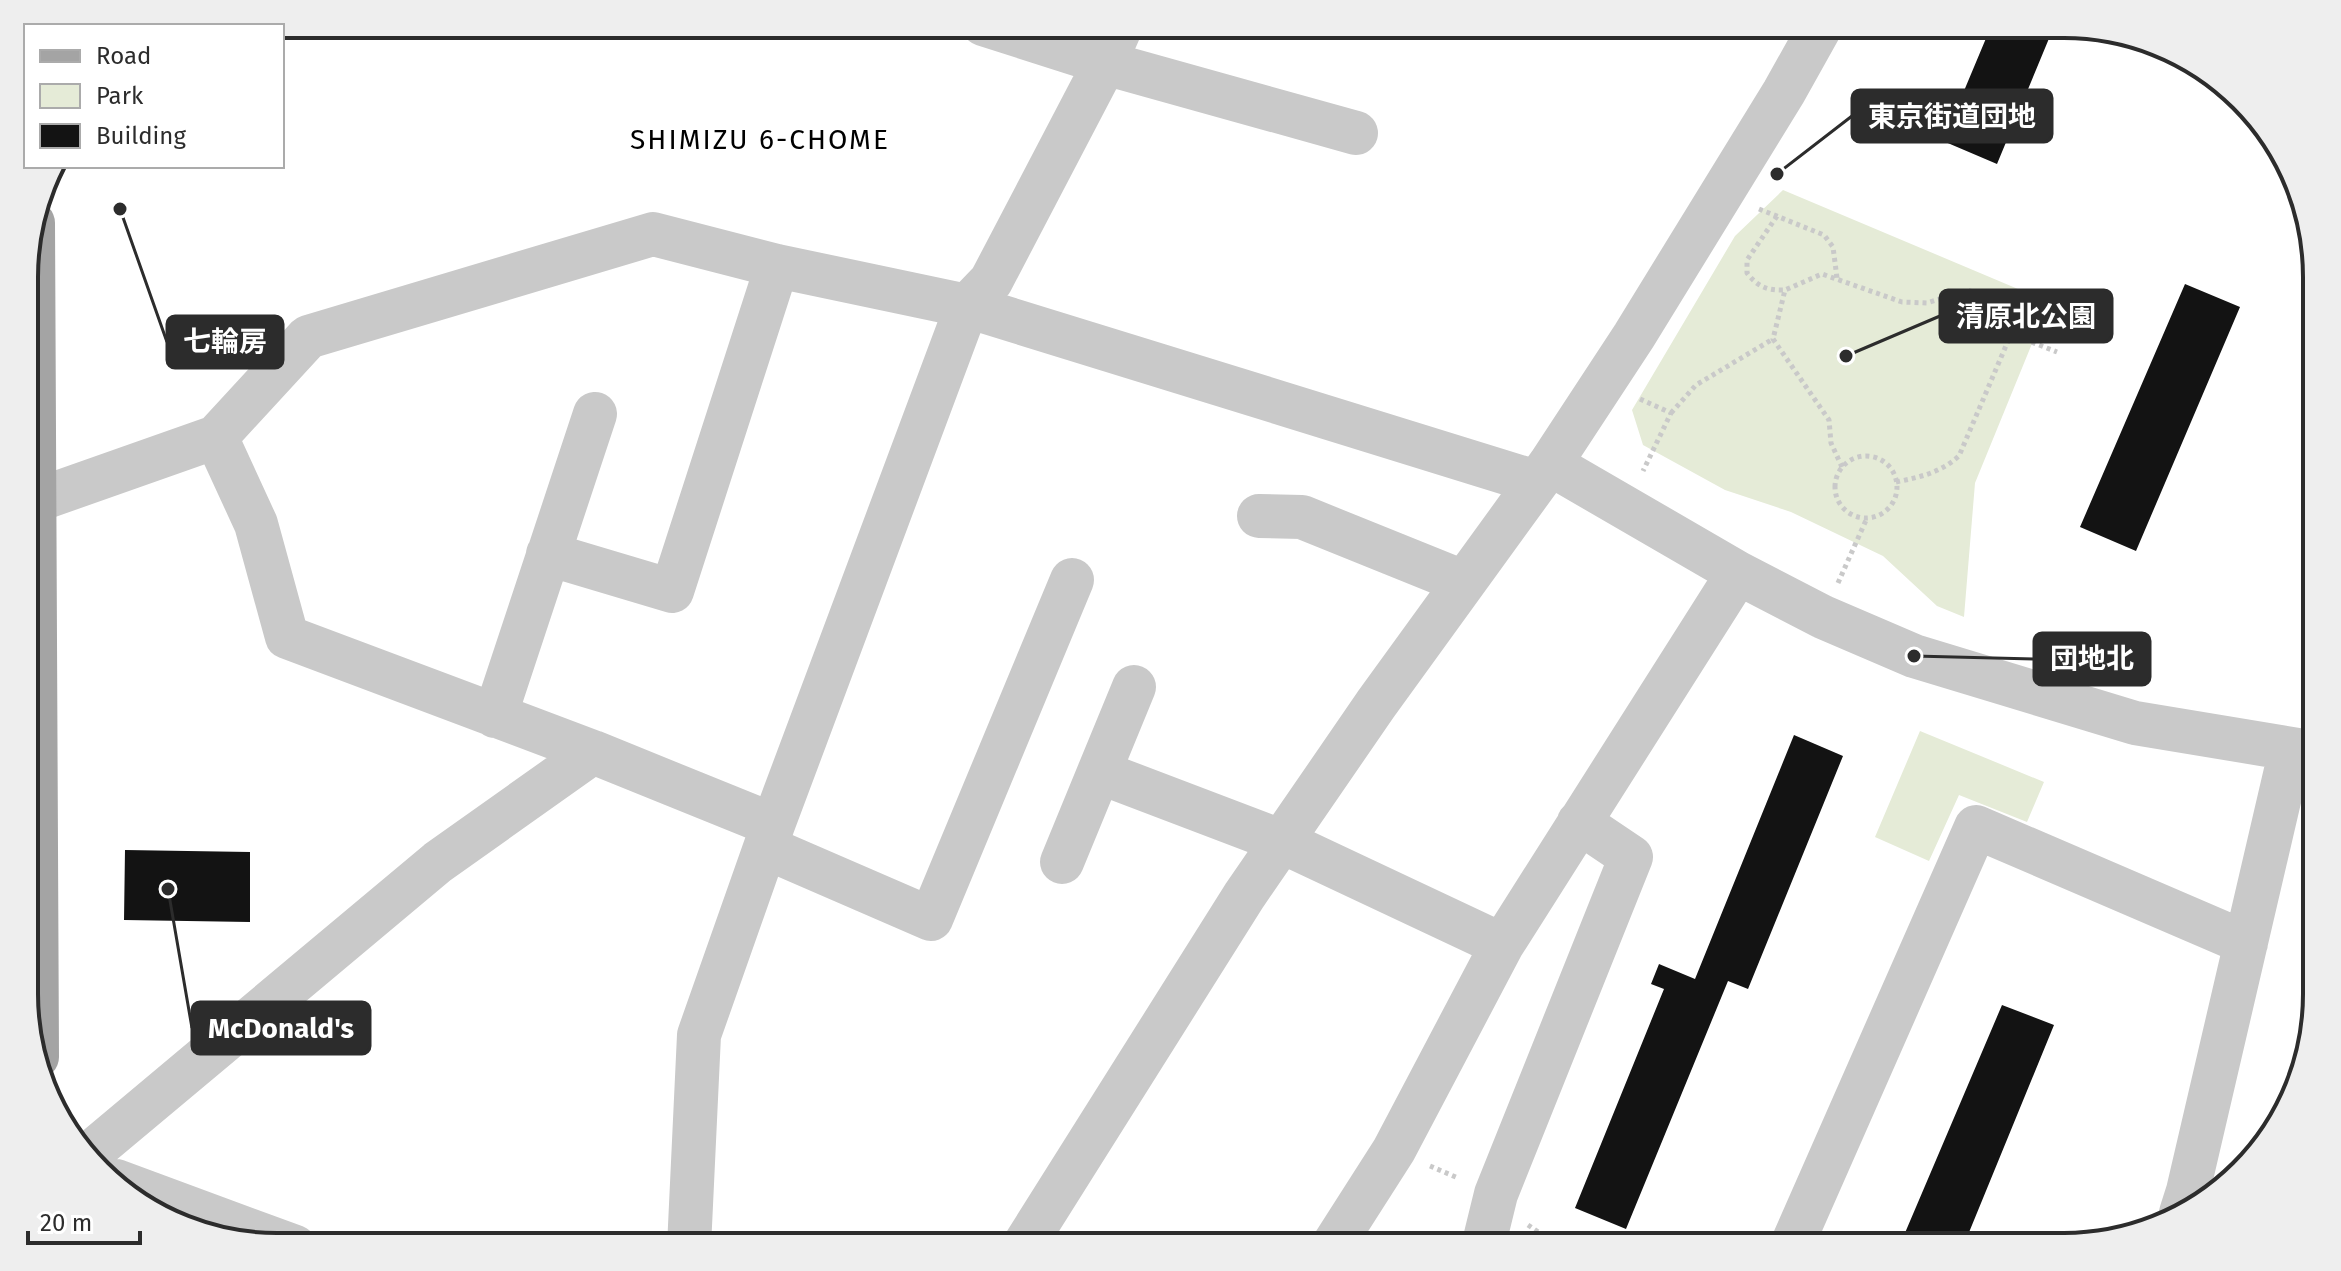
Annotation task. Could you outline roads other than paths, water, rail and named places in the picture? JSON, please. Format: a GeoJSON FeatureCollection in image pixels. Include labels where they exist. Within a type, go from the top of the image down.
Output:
{"type":"FeatureCollection","features":[{"type":"Feature","properties":{"kind":"street"},"geometry":{"type":"LineString","coordinates":[[1027,38],[1356,133]]}},
{"type":"Feature","properties":{"kind":"street"},"geometry":{"type":"LineString","coordinates":[[690,1233],[699,1035],[967,306],[991,281],[1116,38]]}},
{"type":"Feature","properties":{"kind":"street"},"geometry":{"type":"LineString","coordinates":[[1032,1233],[1244,896],[1376,704],[1543,473],[1603,382],[1721,194],[1814,38]]}},
{"type":"Feature","properties":{"kind":"street"},"geometry":{"type":"LineString","coordinates":[[38,500],[216,437],[308,337],[653,234],[777,266],[967,306],[1543,473],[1625,507],[1738,573],[1823,617],[1914,656],[2135,723],[2302,751]]}},
{"type":"Feature","properties":{"kind":"street"},"geometry":{"type":"LineString","coordinates":[[548,554],[672,591],[777,266]]}},
{"type":"Feature","properties":{"kind":"street"},"geometry":{"type":"LineString","coordinates":[[495,716],[595,414]]}},
{"type":"Feature","properties":{"kind":"street"},"geometry":{"type":"LineString","coordinates":[[216,437],[256,524],[287,637],[593,752],[770,836],[931,919],[1072,580]]}},
{"type":"Feature","properties":{"kind":"street"},"geometry":{"type":"LineString","coordinates":[[1259,516],[1302,517],[1463,582]]}},
{"type":"Feature","properties":{"kind":"street"},"geometry":{"type":"LineString","coordinates":[[1341,1232],[1394,1150],[1502,945],[1738,573]]}},
{"type":"Feature","properties":{"kind":"street"},"geometry":{"type":"LineString","coordinates":[[1062,862],[1134,687]]}},
{"type":"Feature","properties":{"kind":"street"},"geometry":{"type":"LineString","coordinates":[[95,1149],[438,862],[593,752]]}},
{"type":"Feature","properties":{"kind":"street"},"geometry":{"type":"LineString","coordinates":[[2185,1200],[2246,943],[2302,758]]}},
{"type":"Feature","properties":{"kind":"street"},"geometry":{"type":"LineString","coordinates":[[1099,772],[1283,842],[1502,945]]}},
{"type":"Feature","properties":{"kind":"street"},"geometry":{"type":"LineString","coordinates":[[1487,1232],[1496,1194],[1631,857],[1579,822]]}},
{"type":"Feature","properties":{"kind":"street"},"geometry":{"type":"LineString","coordinates":[[1798,1232],[1976,827],[2246,943]]}},
{"type":"Feature","properties":{"kind":"street"},"geometry":{"type":"LineString","coordinates":[[140,1190],[253,1231]]}},
{"type":"Feature","properties":{"kind":"place","name":"東京街道団地"},"geometry":{"type":"Point","coordinates":[1777,174]}},
{"type":"Feature","properties":{"kind":"place","name":"七輪房"},"geometry":{"type":"Point","coordinates":[120,209]}},
{"type":"Feature","properties":{"kind":"place","name":"清原北公園"},"geometry":{"type":"Point","coordinates":[1846,356]}},
{"type":"Feature","properties":{"kind":"place","name":"団地北"},"geometry":{"type":"Point","coordinates":[1914,656]}},
{"type":"Feature","properties":{"kind":"place","name":"McDonald's"},"geometry":{"type":"Point","coordinates":[168,889]}},
{"type":"Feature","properties":{"kind":"district","name":"SHIMIZU 6-CHOME"},"geometry":{"type":"Point","coordinates":[760,139]}}]}
